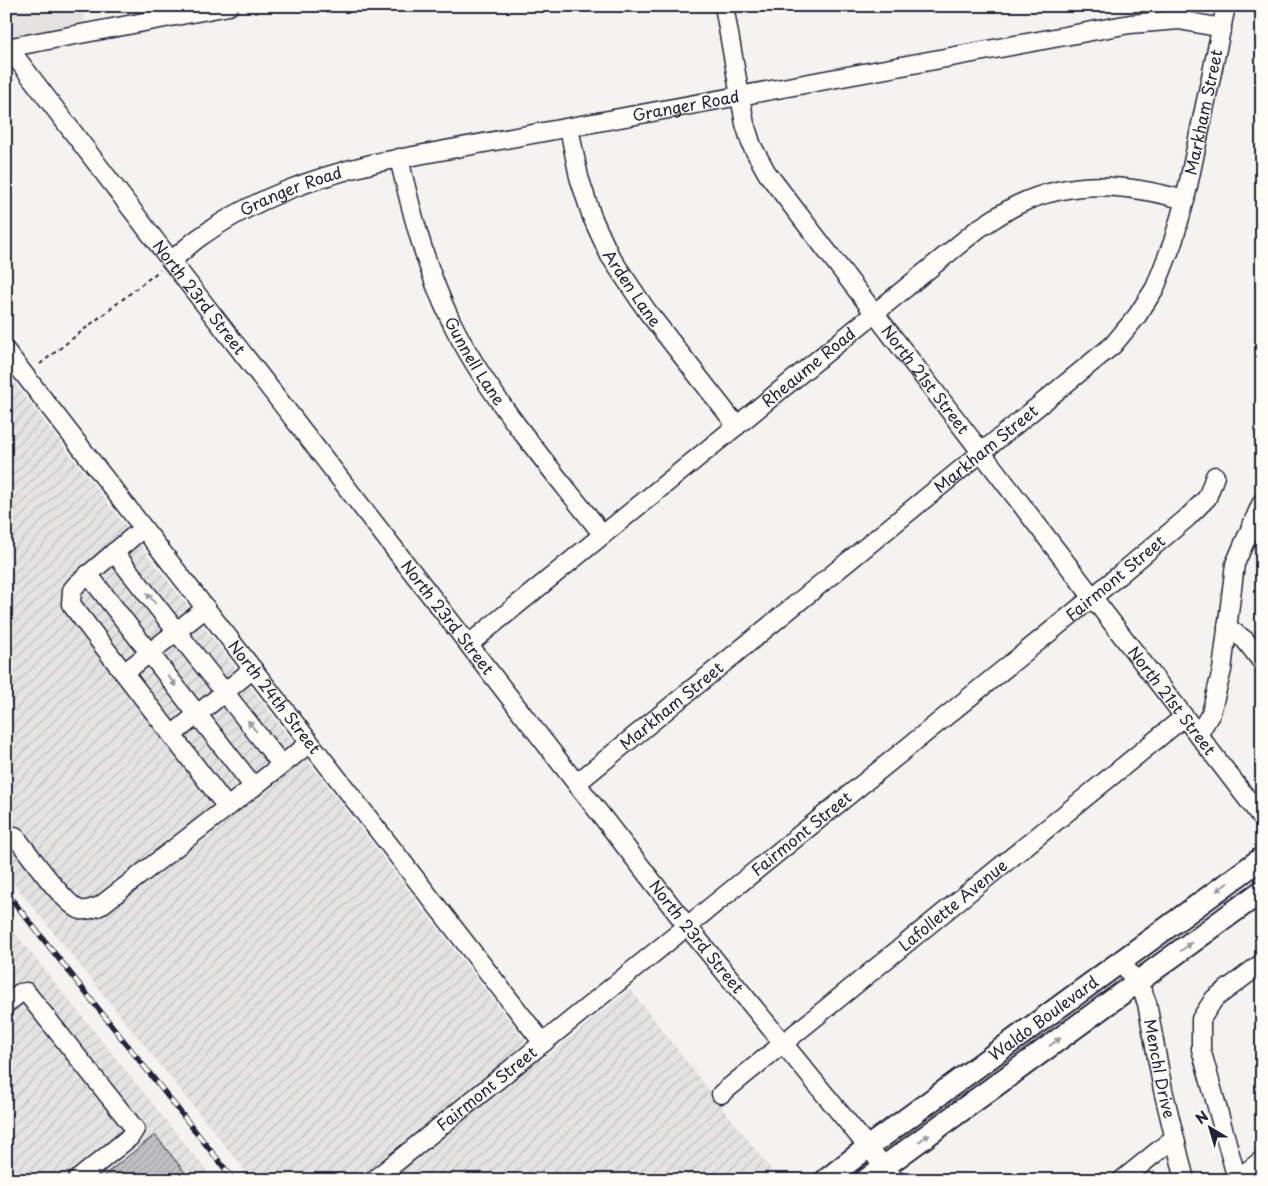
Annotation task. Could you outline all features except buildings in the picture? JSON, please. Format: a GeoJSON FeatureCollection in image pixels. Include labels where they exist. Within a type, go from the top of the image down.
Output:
{"type":"FeatureCollection","features":[{"type":"Feature","properties":{"kind":"main road","name":"Waldo Boulevard"},"geometry":{"type":"LineString","coordinates":[[826,1180],[868,1147],[1262,858]]}},
{"type":"Feature","properties":{"kind":"main road","name":"Waldo Boulevard"},"geometry":{"type":"LineString","coordinates":[[866,1180],[890,1173],[1136,983],[1262,891]]}},
{"type":"Feature","properties":{"kind":"street"},"geometry":{"type":"LineString","coordinates":[[7,48],[159,12],[229,6]]}},
{"type":"Feature","properties":{"kind":"street","name":"North 21st Street"},"geometry":{"type":"LineString","coordinates":[[724,6],[745,124],[752,146],[767,174],[1262,818]]}},
{"type":"Feature","properties":{"kind":"street","name":"Markham Street"},"geometry":{"type":"LineString","coordinates":[[577,784],[1113,345],[1137,316],[1155,288],[1173,242],[1185,200],[1226,6]]}},
{"type":"Feature","properties":{"kind":"street","name":"Granger Road"},"geometry":{"type":"LineString","coordinates":[[165,266],[200,237],[272,196],[332,174],[399,158],[1130,24],[1179,20],[1222,28]]}},
{"type":"Feature","properties":{"kind":"street","name":"North 23rd Street"},"geometry":{"type":"LineString","coordinates":[[7,48],[165,266],[469,644],[688,926],[890,1173]]}},
{"type":"Feature","properties":{"kind":"street","name":"Arden Lane"},"geometry":{"type":"LineString","coordinates":[[569,128],[579,177],[610,256],[647,311],[737,426]]}},
{"type":"Feature","properties":{"kind":"street","name":"Gunnell Lane"},"geometry":{"type":"LineString","coordinates":[[399,158],[422,249],[451,322],[498,400],[603,535]]}},
{"type":"Feature","properties":{"kind":"street","name":"Rheaume Road"},"geometry":{"type":"LineString","coordinates":[[469,644],[978,229],[1006,211],[1040,196],[1096,185],[1159,193],[1185,200]]}},
{"type":"Feature","properties":{"kind":"street","name":"North 24th Street"},"geometry":{"type":"LineString","coordinates":[[6,351],[543,1043]]}},
{"type":"Feature","properties":{"kind":"street","name":"Fairmont Street"},"geometry":{"type":"LineString","coordinates":[[374,1180],[1093,597],[1187,518],[1207,498],[1215,476]]}},
{"type":"Feature","properties":{"kind":"street"},"geometry":{"type":"LineString","coordinates":[[1198,735],[1211,713],[1222,670],[1235,564],[1262,503]]}},
{"type":"Feature","properties":{"kind":"street"},"geometry":{"type":"LineString","coordinates":[[143,528],[88,574],[72,590],[71,604],[227,807]]}},
{"type":"Feature","properties":{"kind":"street"},"geometry":{"type":"LineString","coordinates":[[114,552],[281,764]]}},
{"type":"Feature","properties":{"kind":"street"},"geometry":{"type":"LineString","coordinates":[[88,574],[254,787]]}},
{"type":"Feature","properties":{"kind":"street"},"geometry":{"type":"LineString","coordinates":[[124,673],[206,608]]}},
{"type":"Feature","properties":{"kind":"street"},"geometry":{"type":"LineString","coordinates":[[1227,627],[1245,640],[1262,662]]}},
{"type":"Feature","properties":{"kind":"street"},"geometry":{"type":"LineString","coordinates":[[172,735],[253,669]]}},
{"type":"Feature","properties":{"kind":"street","name":"Lafollette Avenue"},"geometry":{"type":"LineString","coordinates":[[721,1094],[1184,717]]}},
{"type":"Feature","properties":{"kind":"street"},"geometry":{"type":"LineString","coordinates":[[15,836],[67,902],[79,910],[89,910],[100,906],[310,743]]}},
{"type":"Feature","properties":{"kind":"street","name":"Menchl Drive"},"geometry":{"type":"LineString","coordinates":[[1122,962],[1147,1003],[1163,1090],[1185,1180]]}},
{"type":"Feature","properties":{"kind":"street"},"geometry":{"type":"LineString","coordinates":[[1262,963],[1214,999],[1201,1020],[1201,1049],[1238,1179],[1262,1160]]}},
{"type":"Feature","properties":{"kind":"street"},"geometry":{"type":"LineString","coordinates":[[6,1004],[20,993],[26,992],[135,1129],[130,1137],[77,1180]]}},
{"type":"Feature","properties":{"kind":"street"},"geometry":{"type":"LineString","coordinates":[[1122,1180],[1174,1138]]}},
{"type":"Feature","properties":{"kind":"path"},"geometry":{"type":"LineString","coordinates":[[40,364],[165,266]]}},
{"type":"Feature","properties":{"kind":"shaded area"},"geometry":{"type":"Polygon","coordinates":[[[6,6],[82,6],[88,33],[6,48],[6,6]]]}},
{"type":"Feature","properties":{"kind":"shaded area"},"geometry":{"type":"Polygon","coordinates":[[[6,372],[541,1061],[630,989],[779,1180],[253,1180],[6,874],[6,372]]]}},
{"type":"Feature","properties":{"kind":"shaded area"},"geometry":{"type":"Polygon","coordinates":[[[6,922],[214,1180],[6,1180],[6,922]]]}},
{"type":"Feature","properties":{"kind":"railway"},"geometry":{"type":"LineString","coordinates":[[6,892],[234,1180]]}}]}
